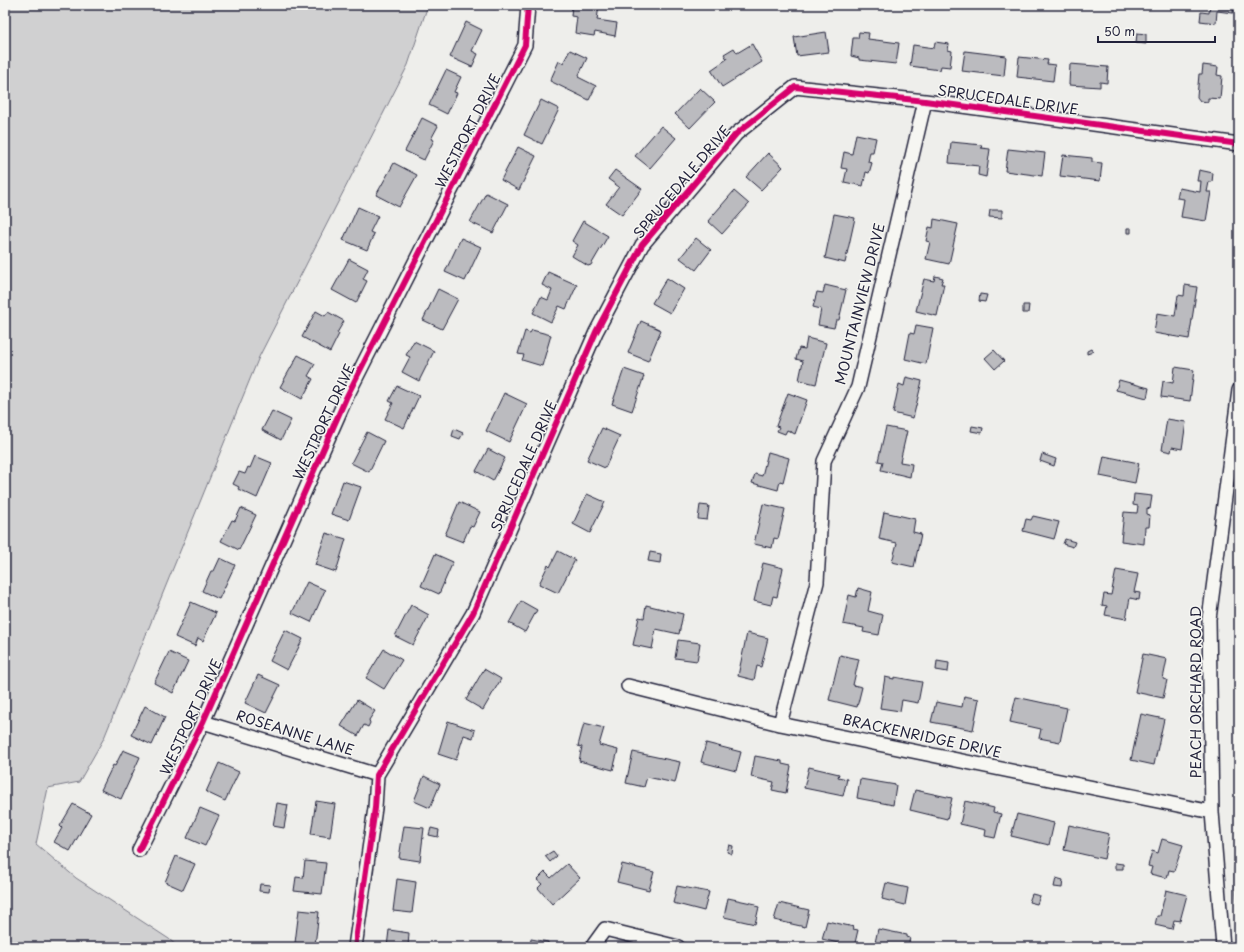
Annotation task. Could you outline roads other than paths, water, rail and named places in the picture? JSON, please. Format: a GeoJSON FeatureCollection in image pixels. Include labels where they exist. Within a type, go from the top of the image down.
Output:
{"type":"FeatureCollection","features":[{"type":"Feature","properties":{"kind":"street","name":"WESTPORT DRIVE"},"geometry":{"type":"LineString","coordinates":[[139,850],[203,722],[346,398],[525,45],[528,5]]}},
{"type":"Feature","properties":{"kind":"street","name":"SPRUCEDALE DRIVE"},"geometry":{"type":"LineString","coordinates":[[377,775],[473,613],[596,332],[642,244],[736,134],[795,87],[924,101],[1239,144]]}},
{"type":"Feature","properties":{"kind":"street","name":"MOUNTAINVIEW DRIVE"},"geometry":{"type":"LineString","coordinates":[[780,724],[817,582],[824,461],[858,387],[924,101]]}},
{"type":"Feature","properties":{"kind":"street","name":"PEACH ORCHARD ROAD"},"geometry":{"type":"LineString","coordinates":[[1223,947],[1212,812],[1209,619],[1239,390]]}},
{"type":"Feature","properties":{"kind":"street","name":"BRACKENRIDGE DRIVE"},"geometry":{"type":"LineString","coordinates":[[628,686],[780,724],[1212,812]]}},
{"type":"Feature","properties":{"kind":"street","name":"ROSEANNE LANE"},"geometry":{"type":"LineString","coordinates":[[203,722],[377,775]]}},
{"type":"Feature","properties":{"kind":"street"},"geometry":{"type":"LineString","coordinates":[[355,947],[375,808],[377,775]]}},
{"type":"Feature","properties":{"kind":"street"},"geometry":{"type":"LineString","coordinates":[[592,947],[604,929],[678,947]]}}]}
